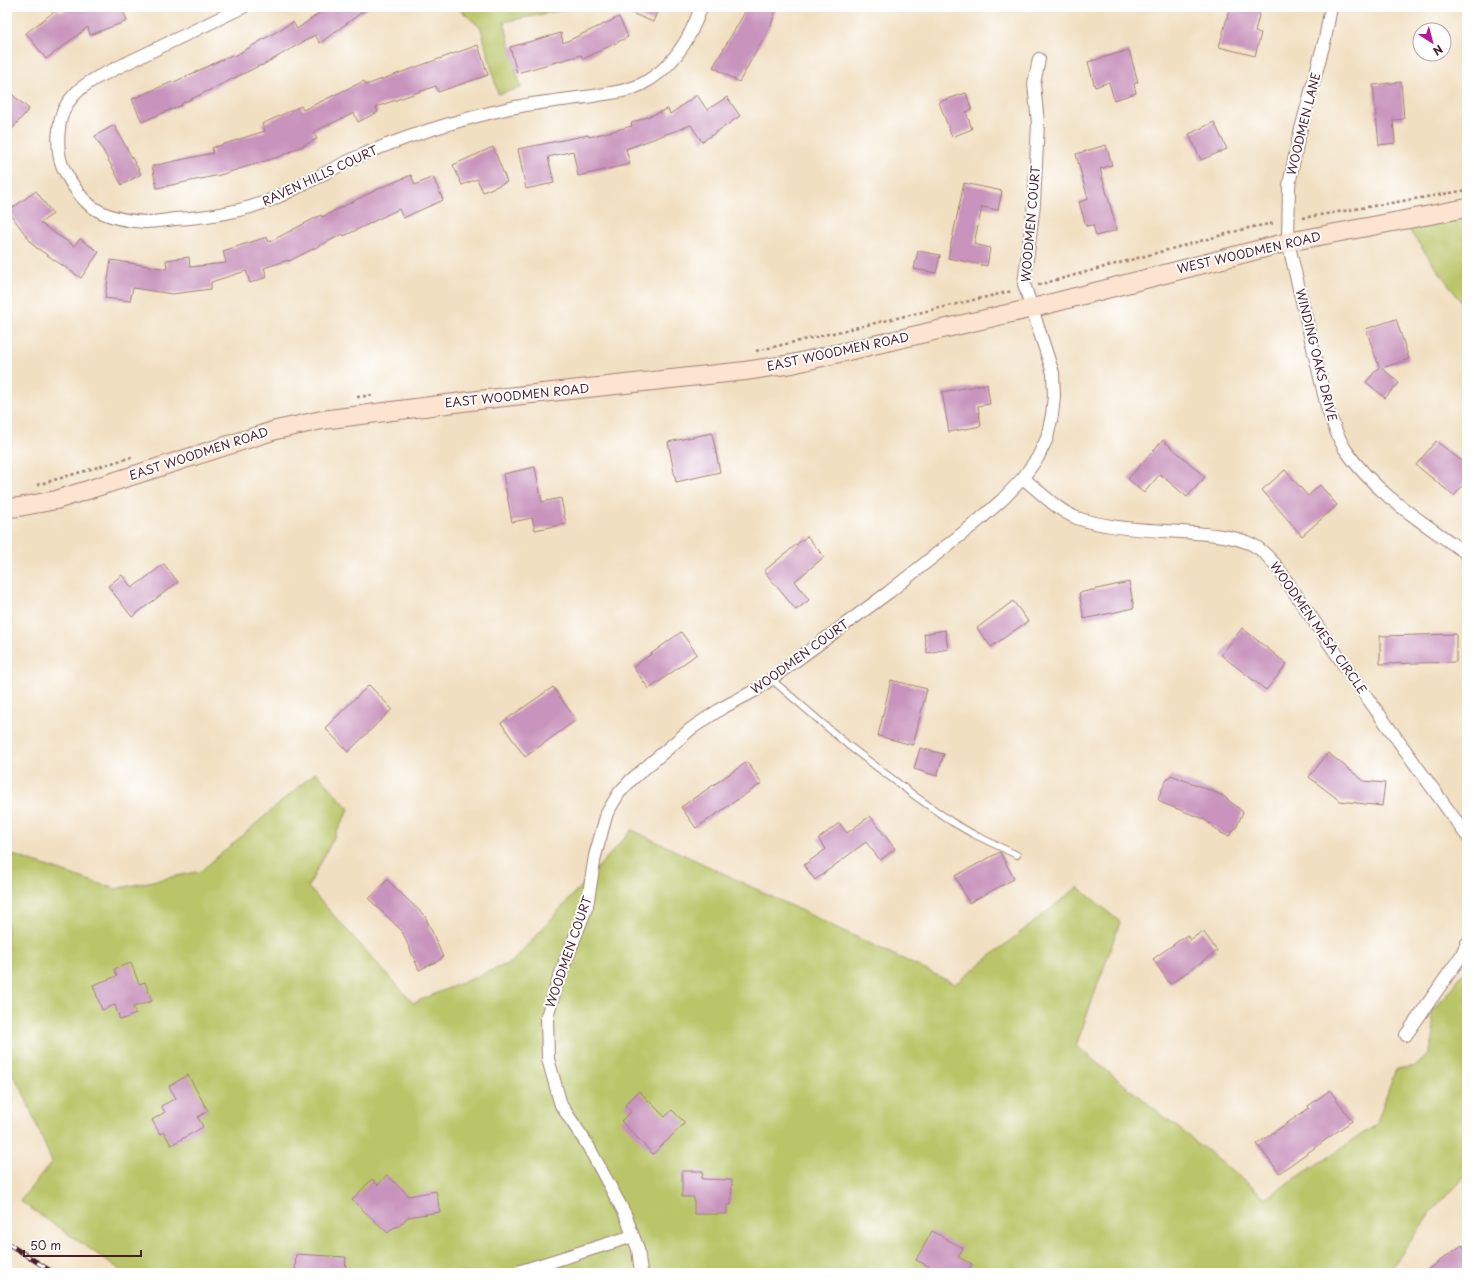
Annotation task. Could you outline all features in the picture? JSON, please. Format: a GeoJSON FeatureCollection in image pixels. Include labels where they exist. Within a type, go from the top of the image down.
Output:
{"type":"FeatureCollection","features":[{"type":"Feature","properties":{"kind":"main road","name":"WEST WOODMEN ROAD"},"geometry":{"type":"LineString","coordinates":[[1033,308],[1288,242],[1467,208]]}},
{"type":"Feature","properties":{"kind":"main road","name":"EAST WOODMEN ROAD"},"geometry":{"type":"LineString","coordinates":[[7,508],[56,500],[276,430],[322,420],[478,400],[745,371],[792,364],[1033,308]]}},
{"type":"Feature","properties":{"kind":"street","name":"RAVEN HILLS COURT"},"geometry":{"type":"LineString","coordinates":[[244,7],[228,11],[98,77],[80,88],[65,106],[60,123],[58,144],[62,165],[76,190],[89,205],[106,215],[124,220],[148,222],[213,216],[246,209],[273,199],[355,158],[386,145],[447,124],[514,108],[616,92],[639,86],[656,76],[672,62],[684,45],[696,22],[701,7]]}},
{"type":"Feature","properties":{"kind":"street","name":"WOODMEN LANE"},"geometry":{"type":"LineString","coordinates":[[1288,242],[1289,185],[1298,140],[1325,39],[1330,7]]}},
{"type":"Feature","properties":{"kind":"street","name":"WOODMEN COURT"},"geometry":{"type":"LineString","coordinates":[[641,1273],[638,1250],[625,1214],[587,1144],[561,1105],[548,1059],[547,1016],[559,978],[587,906],[595,856],[607,813],[612,804],[631,780],[692,728],[722,708],[756,690],[889,592],[1002,500],[1023,478],[1038,457],[1047,438],[1054,396],[1053,373],[1024,284],[1034,204],[1038,123],[1034,84],[1039,59]]}},
{"type":"Feature","properties":{"kind":"street","name":"WINDING OAKS DRIVE"},"geometry":{"type":"LineString","coordinates":[[1288,242],[1327,407],[1345,449],[1383,492],[1467,554]]}},
{"type":"Feature","properties":{"kind":"street","name":"WOODMEN MESA CIRCLE"},"geometry":{"type":"LineString","coordinates":[[1023,478],[1062,510],[1075,518],[1108,526],[1217,535],[1248,543],[1255,546],[1267,555],[1277,567],[1353,678],[1467,836]]}},
{"type":"Feature","properties":{"kind":"street"},"geometry":{"type":"LineString","coordinates":[[1406,1035],[1461,956],[1467,943]]}},
{"type":"Feature","properties":{"kind":"street"},"geometry":{"type":"LineString","coordinates":[[515,1272],[633,1236]]}},
{"type":"Feature","properties":{"kind":"lane"},"geometry":{"type":"LineString","coordinates":[[771,679],[849,746],[915,796],[952,822],[1017,855]]}},
{"type":"Feature","properties":{"kind":"path"},"geometry":{"type":"LineString","coordinates":[[749,353],[1060,280],[1252,227],[1467,190]]}},
{"type":"Feature","properties":{"kind":"path"},"geometry":{"type":"LineString","coordinates":[[357,397],[379,394]]}},
{"type":"Feature","properties":{"kind":"path"},"geometry":{"type":"LineString","coordinates":[[35,486],[137,455]]}},
{"type":"Feature","properties":{"kind":"green space"},"geometry":{"type":"Polygon","coordinates":[[[457,7],[576,7],[504,22],[521,88],[498,94],[481,28],[457,7]]]}},
{"type":"Feature","properties":{"kind":"green space"},"geometry":{"type":"Polygon","coordinates":[[[1467,215],[1467,310],[1406,226],[1467,215]]]}},
{"type":"Feature","properties":{"kind":"green space"},"geometry":{"type":"Polygon","coordinates":[[[316,772],[349,809],[308,887],[413,1003],[512,962],[632,830],[955,984],[1078,887],[1120,922],[1076,1046],[1266,1198],[1376,1125],[1396,1069],[1416,1066],[1429,1054],[1434,1035],[1431,1014],[1467,968],[1467,1175],[1432,1211],[1388,1273],[125,1273],[20,1201],[52,1162],[22,1090],[7,1065],[7,853],[115,889],[201,871],[316,772]]]}},
{"type":"Feature","properties":{"kind":"building"},"geometry":{"type":"Polygon","coordinates":[[[75,7],[122,7],[127,21],[90,35],[88,27],[46,59],[26,33],[58,9],[61,12],[75,7]]]}},
{"type":"Feature","properties":{"kind":"building"},"geometry":{"type":"Polygon","coordinates":[[[328,7],[369,7],[320,43],[315,35],[261,66],[181,104],[182,105],[142,122],[132,99],[172,83],[232,55],[233,57],[293,22],[297,29],[328,7]]]}},
{"type":"Feature","properties":{"kind":"building"},"geometry":{"type":"Polygon","coordinates":[[[617,7],[659,7],[653,22],[617,7]]]}},
{"type":"Feature","properties":{"kind":"building"},"geometry":{"type":"Polygon","coordinates":[[[748,7],[777,7],[771,25],[739,82],[713,67],[748,7]]]}},
{"type":"Feature","properties":{"kind":"building"},"geometry":{"type":"Polygon","coordinates":[[[1230,7],[1261,7],[1255,32],[1261,33],[1255,56],[1219,47],[1230,7]]]}},
{"type":"Feature","properties":{"kind":"building"},"geometry":{"type":"Polygon","coordinates":[[[619,17],[628,37],[583,59],[581,55],[517,73],[510,47],[561,33],[563,43],[619,17]]]}},
{"type":"Feature","properties":{"kind":"building"},"geometry":{"type":"Polygon","coordinates":[[[478,45],[488,75],[438,92],[436,86],[376,107],[378,112],[358,122],[354,113],[313,132],[317,139],[281,156],[220,175],[157,188],[152,166],[213,153],[212,148],[265,131],[262,124],[301,106],[303,110],[364,81],[366,85],[478,45]]]}},
{"type":"Feature","properties":{"kind":"building"},"geometry":{"type":"Polygon","coordinates":[[[1129,50],[1138,82],[1134,84],[1136,93],[1114,100],[1109,82],[1095,87],[1088,62],[1129,50]]]}},
{"type":"Feature","properties":{"kind":"building"},"geometry":{"type":"Polygon","coordinates":[[[1401,82],[1404,119],[1393,120],[1395,143],[1379,145],[1373,85],[1401,82]]]}},
{"type":"Feature","properties":{"kind":"building"},"geometry":{"type":"Polygon","coordinates":[[[7,90],[29,109],[7,135],[7,90]]]}},
{"type":"Feature","properties":{"kind":"building"},"geometry":{"type":"Polygon","coordinates":[[[966,93],[972,110],[966,112],[972,129],[952,137],[939,102],[966,93]]]}},
{"type":"Feature","properties":{"kind":"building"},"geometry":{"type":"Polygon","coordinates":[[[697,95],[707,110],[727,97],[740,116],[702,142],[691,125],[626,149],[630,164],[578,176],[573,151],[548,157],[554,183],[526,189],[518,149],[588,135],[589,137],[632,126],[631,123],[668,109],[670,114],[697,95]]]}},
{"type":"Feature","properties":{"kind":"building"},"geometry":{"type":"Polygon","coordinates":[[[1214,122],[1227,149],[1201,160],[1189,134],[1214,122]]]}},
{"type":"Feature","properties":{"kind":"building"},"geometry":{"type":"Polygon","coordinates":[[[114,125],[141,174],[122,185],[95,136],[114,125]]]}},
{"type":"Feature","properties":{"kind":"building"},"geometry":{"type":"Polygon","coordinates":[[[1106,145],[1112,165],[1100,169],[1117,230],[1096,236],[1093,225],[1086,226],[1079,202],[1088,199],[1076,154],[1106,145]]]}},
{"type":"Feature","properties":{"kind":"building"},"geometry":{"type":"Polygon","coordinates":[[[493,147],[507,182],[483,192],[477,179],[462,185],[453,165],[493,147]]]}},
{"type":"Feature","properties":{"kind":"building"},"geometry":{"type":"Polygon","coordinates":[[[411,175],[415,185],[433,177],[443,200],[403,218],[399,209],[344,236],[343,234],[289,261],[288,260],[264,268],[267,277],[250,283],[246,271],[211,282],[211,289],[172,294],[133,288],[130,301],[105,298],[111,260],[167,269],[166,260],[189,257],[190,267],[226,263],[223,251],[267,237],[269,242],[321,215],[322,217],[376,190],[411,175]]]}},
{"type":"Feature","properties":{"kind":"building"},"geometry":{"type":"Polygon","coordinates":[[[964,183],[1002,191],[998,210],[982,207],[974,244],[990,248],[987,266],[948,258],[964,183]]]}},
{"type":"Feature","properties":{"kind":"building"},"geometry":{"type":"Polygon","coordinates":[[[36,191],[53,214],[40,223],[74,246],[80,239],[99,252],[81,278],[34,246],[8,211],[36,191]]]}},
{"type":"Feature","properties":{"kind":"building"},"geometry":{"type":"Polygon","coordinates":[[[918,251],[940,255],[936,273],[914,269],[918,251]]]}},
{"type":"Feature","properties":{"kind":"building"},"geometry":{"type":"Polygon","coordinates":[[[1396,319],[1409,359],[1382,368],[1399,383],[1385,398],[1366,382],[1379,367],[1366,329],[1396,319]]]}},
{"type":"Feature","properties":{"kind":"building"},"geometry":{"type":"Polygon","coordinates":[[[987,384],[990,404],[978,406],[981,426],[949,432],[942,392],[987,384]]]}},
{"type":"Feature","properties":{"kind":"building"},"geometry":{"type":"Polygon","coordinates":[[[712,433],[720,472],[676,482],[668,442],[712,433]]]}},
{"type":"Feature","properties":{"kind":"building"},"geometry":{"type":"Polygon","coordinates":[[[1163,440],[1205,477],[1187,497],[1160,474],[1144,493],[1128,479],[1163,440]]]}},
{"type":"Feature","properties":{"kind":"building"},"geometry":{"type":"Polygon","coordinates":[[[1436,441],[1467,465],[1467,480],[1454,496],[1416,465],[1436,441]]]}},
{"type":"Feature","properties":{"kind":"building"},"geometry":{"type":"Polygon","coordinates":[[[535,467],[542,502],[561,498],[566,524],[535,530],[532,518],[512,522],[503,474],[535,467]]]}},
{"type":"Feature","properties":{"kind":"building"},"geometry":{"type":"Polygon","coordinates":[[[1285,470],[1308,496],[1320,485],[1337,505],[1302,536],[1262,490],[1285,470]]]}},
{"type":"Feature","properties":{"kind":"building"},"geometry":{"type":"Polygon","coordinates":[[[807,536],[824,557],[795,581],[809,600],[796,610],[764,571],[807,536]]]}},
{"type":"Feature","properties":{"kind":"building"},"geometry":{"type":"Polygon","coordinates":[[[164,564],[178,582],[132,617],[108,586],[122,575],[132,588],[164,564]]]}},
{"type":"Feature","properties":{"kind":"building"},"geometry":{"type":"Polygon","coordinates":[[[1129,582],[1134,608],[1084,619],[1079,593],[1129,582]]]}},
{"type":"Feature","properties":{"kind":"building"},"geometry":{"type":"Polygon","coordinates":[[[1013,601],[1028,621],[991,647],[977,628],[1013,601]]]}},
{"type":"Feature","properties":{"kind":"building"},"geometry":{"type":"Polygon","coordinates":[[[1242,628],[1287,664],[1266,690],[1221,655],[1242,628]]]}},
{"type":"Feature","properties":{"kind":"building"},"geometry":{"type":"Polygon","coordinates":[[[945,630],[948,649],[927,653],[924,634],[945,630]]]}},
{"type":"Feature","properties":{"kind":"building"},"geometry":{"type":"Polygon","coordinates":[[[681,632],[697,654],[649,689],[633,667],[681,632]]]}},
{"type":"Feature","properties":{"kind":"building"},"geometry":{"type":"Polygon","coordinates":[[[1456,634],[1456,662],[1380,664],[1380,636],[1456,634]]]}},
{"type":"Feature","properties":{"kind":"building"},"geometry":{"type":"Polygon","coordinates":[[[891,680],[927,689],[913,745],[878,736],[891,680]]]}},
{"type":"Feature","properties":{"kind":"building"},"geometry":{"type":"Polygon","coordinates":[[[369,685],[392,709],[348,752],[325,728],[369,685]]]}},
{"type":"Feature","properties":{"kind":"building"},"geometry":{"type":"Polygon","coordinates":[[[553,687],[576,720],[525,757],[501,723],[553,687]]]}},
{"type":"Feature","properties":{"kind":"building"},"geometry":{"type":"Polygon","coordinates":[[[920,748],[944,754],[937,776],[914,769],[920,748]]]}},
{"type":"Feature","properties":{"kind":"building"},"geometry":{"type":"Polygon","coordinates":[[[1328,753],[1364,781],[1385,783],[1382,806],[1340,801],[1309,777],[1328,753]]]}},
{"type":"Feature","properties":{"kind":"building"},"geometry":{"type":"Polygon","coordinates":[[[747,762],[762,783],[696,828],[681,807],[747,762]]]}},
{"type":"Feature","properties":{"kind":"building"},"geometry":{"type":"Polygon","coordinates":[[[1171,775],[1222,795],[1243,812],[1237,826],[1229,836],[1221,833],[1204,819],[1162,803],[1158,799],[1165,782],[1171,775]]]}},
{"type":"Feature","properties":{"kind":"building"},"geometry":{"type":"Polygon","coordinates":[[[870,816],[895,849],[880,860],[866,842],[815,880],[804,865],[826,849],[818,839],[839,823],[847,833],[870,816]]]}},
{"type":"Feature","properties":{"kind":"building"},"geometry":{"type":"Polygon","coordinates":[[[1000,852],[1014,879],[969,903],[955,876],[1000,852]]]}},
{"type":"Feature","properties":{"kind":"building"},"geometry":{"type":"Polygon","coordinates":[[[387,880],[425,916],[443,957],[438,961],[419,970],[402,931],[369,899],[387,880]]]}},
{"type":"Feature","properties":{"kind":"building"},"geometry":{"type":"Polygon","coordinates":[[[1203,931],[1217,951],[1170,984],[1153,959],[1187,935],[1190,940],[1203,931]]]}},
{"type":"Feature","properties":{"kind":"building"},"geometry":{"type":"Polygon","coordinates":[[[131,963],[139,984],[145,982],[152,1001],[133,1007],[136,1014],[120,1020],[115,1005],[102,1010],[93,985],[117,976],[114,969],[131,963]]]}},
{"type":"Feature","properties":{"kind":"building"},"geometry":{"type":"Polygon","coordinates":[[[188,1075],[208,1111],[198,1117],[203,1127],[171,1145],[164,1132],[160,1134],[152,1120],[165,1112],[161,1106],[176,1098],[169,1086],[188,1075]]]}},
{"type":"Feature","properties":{"kind":"building"},"geometry":{"type":"Polygon","coordinates":[[[1330,1090],[1352,1121],[1279,1173],[1257,1144],[1309,1108],[1308,1106],[1330,1090]]]}},
{"type":"Feature","properties":{"kind":"building"},"geometry":{"type":"Polygon","coordinates":[[[639,1091],[665,1117],[672,1110],[685,1123],[653,1154],[621,1121],[631,1112],[625,1105],[639,1091]]]}},
{"type":"Feature","properties":{"kind":"building"},"geometry":{"type":"Polygon","coordinates":[[[682,1171],[703,1171],[702,1179],[732,1180],[731,1205],[727,1205],[727,1214],[694,1214],[694,1197],[682,1197],[682,1171]]]}},
{"type":"Feature","properties":{"kind":"building"},"geometry":{"type":"Polygon","coordinates":[[[387,1175],[409,1196],[436,1191],[440,1212],[408,1217],[399,1226],[393,1228],[388,1233],[352,1200],[372,1179],[378,1185],[387,1175]]]}},
{"type":"Feature","properties":{"kind":"building"},"geometry":{"type":"Polygon","coordinates":[[[932,1231],[963,1248],[958,1257],[972,1264],[968,1273],[942,1273],[916,1260],[932,1231]]]}},
{"type":"Feature","properties":{"kind":"building"},"geometry":{"type":"Polygon","coordinates":[[[1462,1245],[1467,1252],[1467,1273],[1423,1273],[1462,1245]]]}},
{"type":"Feature","properties":{"kind":"building"},"geometry":{"type":"Polygon","coordinates":[[[296,1254],[346,1257],[345,1273],[295,1273],[296,1254]]]}},
{"type":"Feature","properties":{"kind":"railway"},"geometry":{"type":"LineString","coordinates":[[7,1243],[54,1273]]}}]}
